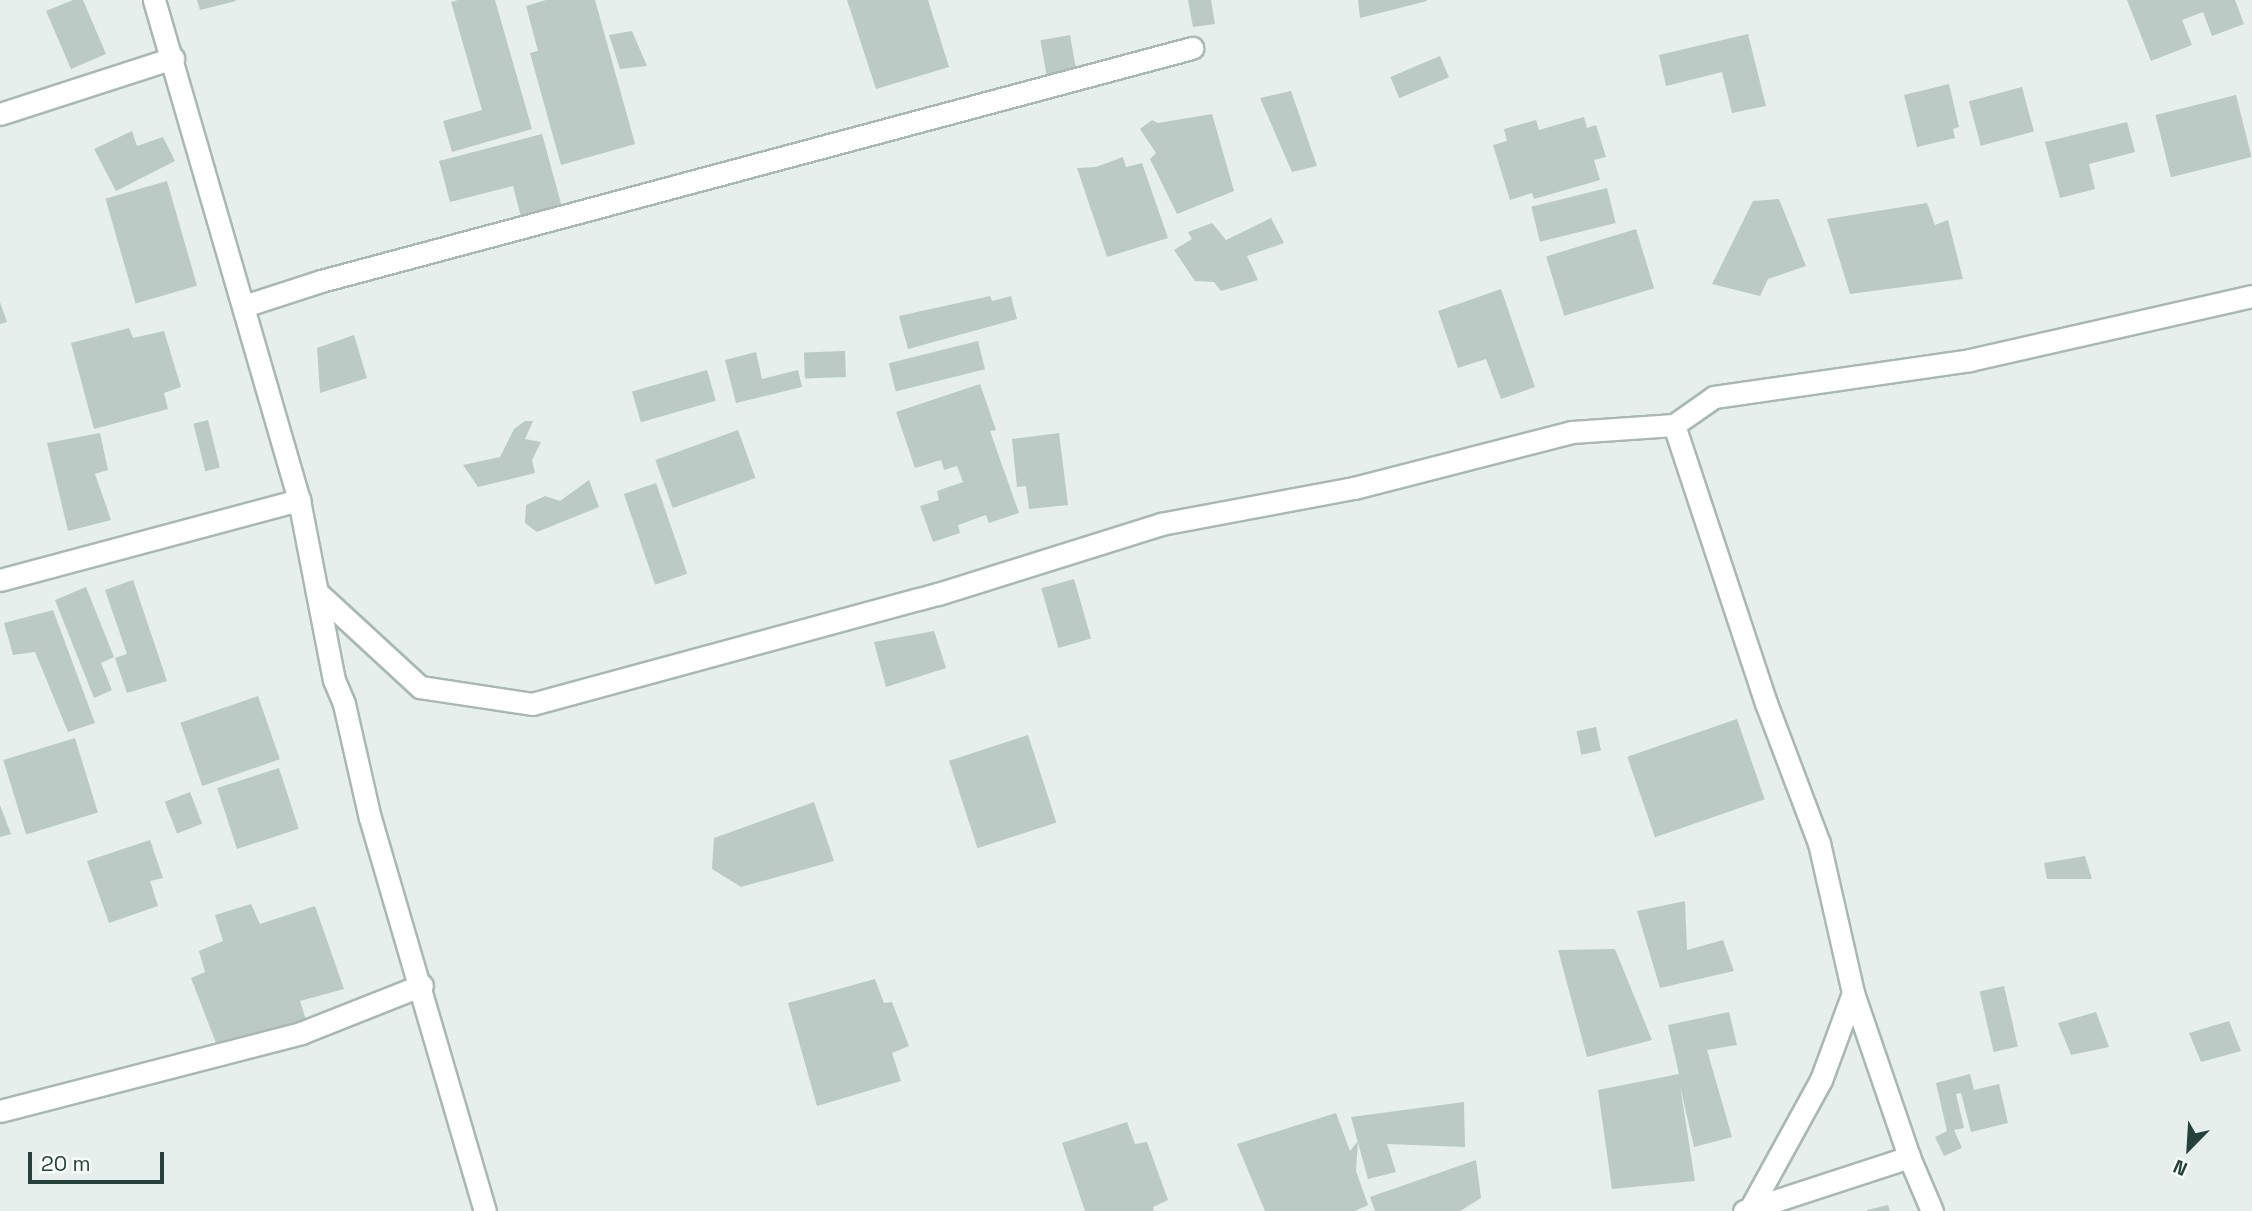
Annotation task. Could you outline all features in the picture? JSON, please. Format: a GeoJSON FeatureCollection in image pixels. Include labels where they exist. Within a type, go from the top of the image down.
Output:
{"type":"FeatureCollection","features":[{"type":"Feature","properties":{"kind":"street"},"geometry":{"type":"LineString","coordinates":[[154,0],[299,500],[317,592],[370,818],[422,985],[485,1211]]}},
{"type":"Feature","properties":{"kind":"street"},"geometry":{"type":"LineString","coordinates":[[244,306],[334,277],[1192,48]]}},
{"type":"Feature","properties":{"kind":"street"},"geometry":{"type":"LineString","coordinates":[[0,114],[173,58]]}},
{"type":"Feature","properties":{"kind":"street"},"geometry":{"type":"LineString","coordinates":[[317,592],[420,687],[533,704],[938,594],[1161,524],[1354,488],[1572,432],[1674,425],[1714,397],[1970,360],[2252,296]]}},
{"type":"Feature","properties":{"kind":"street"},"geometry":{"type":"LineString","coordinates":[[1674,425],[1766,703],[1819,843],[1853,993],[1909,1157],[1932,1211]]}},
{"type":"Feature","properties":{"kind":"street"},"geometry":{"type":"LineString","coordinates":[[0,580],[299,500]]}},
{"type":"Feature","properties":{"kind":"street"},"geometry":{"type":"LineString","coordinates":[[0,1111],[301,1032],[422,985]]}},
{"type":"Feature","properties":{"kind":"street"},"geometry":{"type":"LineString","coordinates":[[1746,1210],[1821,1080],[1853,993]]}},
{"type":"Feature","properties":{"kind":"street"},"geometry":{"type":"LineString","coordinates":[[1746,1210],[1909,1157]]}},
{"type":"Feature","properties":{"kind":"building"},"geometry":{"type":"Polygon","coordinates":[[[73,0],[83,0],[106,54],[71,69],[46,11],[73,0]]]}},
{"type":"Feature","properties":{"kind":"building"},"geometry":{"type":"Polygon","coordinates":[[[197,0],[235,0],[236,1],[200,10],[197,0]]]}},
{"type":"Feature","properties":{"kind":"building"},"geometry":{"type":"Polygon","coordinates":[[[495,0],[532,129],[452,152],[443,121],[482,110],[451,2],[495,0]]]}},
{"type":"Feature","properties":{"kind":"building"},"geometry":{"type":"Polygon","coordinates":[[[546,0],[595,0],[635,144],[561,165],[530,53],[538,51],[526,6],[546,0]]]}},
{"type":"Feature","properties":{"kind":"building"},"geometry":{"type":"Polygon","coordinates":[[[847,0],[928,0],[949,67],[876,89],[847,0]]]}},
{"type":"Feature","properties":{"kind":"building"},"geometry":{"type":"Polygon","coordinates":[[[1188,0],[1211,0],[1215,24],[1193,27],[1188,0]]]}},
{"type":"Feature","properties":{"kind":"building"},"geometry":{"type":"Polygon","coordinates":[[[1358,0],[1426,0],[1427,1],[1360,18],[1358,0]]]}},
{"type":"Feature","properties":{"kind":"building"},"geometry":{"type":"Polygon","coordinates":[[[2127,0],[2235,0],[2244,24],[2212,36],[2203,12],[2182,20],[2192,45],[2151,61],[2127,0]]]}},
{"type":"Feature","properties":{"kind":"building"},"geometry":{"type":"Polygon","coordinates":[[[632,31],[647,66],[620,69],[609,35],[632,31]]]}},
{"type":"Feature","properties":{"kind":"building"},"geometry":{"type":"Polygon","coordinates":[[[1748,34],[1766,106],[1732,113],[1722,72],[1666,86],[1659,55],[1748,34]]]}},
{"type":"Feature","properties":{"kind":"building"},"geometry":{"type":"Polygon","coordinates":[[[1070,35],[1076,70],[1047,76],[1040,40],[1070,35]]]}},
{"type":"Feature","properties":{"kind":"building"},"geometry":{"type":"Polygon","coordinates":[[[1440,56],[1449,77],[1399,98],[1390,77],[1440,56]]]}},
{"type":"Feature","properties":{"kind":"building"},"geometry":{"type":"Polygon","coordinates":[[[1949,84],[1959,127],[1953,129],[1955,138],[1917,147],[1904,95],[1949,84]]]}},
{"type":"Feature","properties":{"kind":"building"},"geometry":{"type":"Polygon","coordinates":[[[2022,87],[2034,131],[1981,146],[1969,101],[2022,87]]]}},
{"type":"Feature","properties":{"kind":"building"},"geometry":{"type":"Polygon","coordinates":[[[1291,91],[1317,166],[1292,172],[1260,98],[1291,91]]]}},
{"type":"Feature","properties":{"kind":"building"},"geometry":{"type":"Polygon","coordinates":[[[2236,95],[2251,157],[2171,177],[2155,115],[2236,95]]]}},
{"type":"Feature","properties":{"kind":"building"},"geometry":{"type":"Polygon","coordinates":[[[1212,114],[1234,191],[1177,214],[1150,159],[1156,153],[1140,129],[1152,120],[1158,123],[1212,114]]]}},
{"type":"Feature","properties":{"kind":"building"},"geometry":{"type":"Polygon","coordinates":[[[1584,117],[1587,128],[1596,125],[1606,157],[1594,160],[1600,180],[1534,199],[1532,193],[1510,200],[1493,145],[1507,141],[1504,129],[1536,120],[1539,130],[1584,117]]]}},
{"type":"Feature","properties":{"kind":"building"},"geometry":{"type":"Polygon","coordinates":[[[2127,122],[2135,152],[2089,164],[2095,189],[2060,198],[2045,142],[2127,122]]]}},
{"type":"Feature","properties":{"kind":"building"},"geometry":{"type":"Polygon","coordinates":[[[132,131],[137,146],[163,137],[175,161],[116,191],[94,149],[132,131]]]}},
{"type":"Feature","properties":{"kind":"building"},"geometry":{"type":"Polygon","coordinates":[[[542,134],[562,207],[521,217],[513,186],[450,202],[439,161],[542,134]]]}},
{"type":"Feature","properties":{"kind":"building"},"geometry":{"type":"Polygon","coordinates":[[[1123,157],[1126,167],[1142,163],[1168,238],[1107,257],[1077,168],[1096,167],[1123,157]]]}},
{"type":"Feature","properties":{"kind":"building"},"geometry":{"type":"Polygon","coordinates":[[[167,181],[197,286],[136,303],[105,199],[167,181]]]}},
{"type":"Feature","properties":{"kind":"building"},"geometry":{"type":"Polygon","coordinates":[[[1607,188],[1616,223],[1540,242],[1531,207],[1607,188]]]}},
{"type":"Feature","properties":{"kind":"building"},"geometry":{"type":"Polygon","coordinates":[[[1779,199],[1806,266],[1768,279],[1760,296],[1712,284],[1753,201],[1779,199]]]}},
{"type":"Feature","properties":{"kind":"building"},"geometry":{"type":"Polygon","coordinates":[[[1927,203],[1935,225],[1948,220],[1963,279],[1850,294],[1827,219],[1927,203]]]}},
{"type":"Feature","properties":{"kind":"building"},"geometry":{"type":"Polygon","coordinates":[[[1271,218],[1284,243],[1247,256],[1258,280],[1221,291],[1214,282],[1195,281],[1174,250],[1192,239],[1188,232],[1212,223],[1226,240],[1271,218]]]}},
{"type":"Feature","properties":{"kind":"building"},"geometry":{"type":"Polygon","coordinates":[[[1636,229],[1654,288],[1564,316],[1546,256],[1636,229]]]}},
{"type":"Feature","properties":{"kind":"building"},"geometry":{"type":"Polygon","coordinates":[[[1501,289],[1535,387],[1501,399],[1486,359],[1458,368],[1438,311],[1501,289]]]}},
{"type":"Feature","properties":{"kind":"building"},"geometry":{"type":"Polygon","coordinates":[[[990,296],[992,301],[1011,296],[1017,319],[908,349],[899,316],[990,296]]]}},
{"type":"Feature","properties":{"kind":"building"},"geometry":{"type":"Polygon","coordinates":[[[0,302],[7,322],[0,324],[0,302]]]}},
{"type":"Feature","properties":{"kind":"building"},"geometry":{"type":"Polygon","coordinates":[[[129,328],[133,338],[164,331],[181,387],[164,393],[168,409],[94,429],[71,343],[129,328]]]}},
{"type":"Feature","properties":{"kind":"building"},"geometry":{"type":"Polygon","coordinates":[[[354,335],[367,378],[320,393],[317,348],[354,335]]]}},
{"type":"Feature","properties":{"kind":"building"},"geometry":{"type":"Polygon","coordinates":[[[978,341],[985,369],[896,391],[889,363],[978,341]]]}},
{"type":"Feature","properties":{"kind":"building"},"geometry":{"type":"Polygon","coordinates":[[[845,351],[846,377],[805,378],[804,352],[845,351]]]}},
{"type":"Feature","properties":{"kind":"building"},"geometry":{"type":"Polygon","coordinates":[[[756,352],[762,379],[798,370],[802,387],[736,403],[725,360],[756,352]]]}},
{"type":"Feature","properties":{"kind":"building"},"geometry":{"type":"Polygon","coordinates":[[[707,370],[716,401],[641,422],[632,391],[707,370]]]}},
{"type":"Feature","properties":{"kind":"building"},"geometry":{"type":"Polygon","coordinates":[[[980,384],[996,430],[990,431],[1019,513],[989,523],[986,515],[958,525],[960,533],[933,542],[920,506],[939,500],[937,491],[963,482],[957,466],[944,470],[941,460],[915,468],[896,412],[980,384]]]}},
{"type":"Feature","properties":{"kind":"building"},"geometry":{"type":"Polygon","coordinates":[[[208,420],[220,468],[205,471],[193,424],[208,420]]]}},
{"type":"Feature","properties":{"kind":"building"},"geometry":{"type":"Polygon","coordinates":[[[525,421],[533,421],[525,439],[541,442],[532,460],[535,473],[478,487],[463,465],[500,457],[514,429],[525,421]]]}},
{"type":"Feature","properties":{"kind":"building"},"geometry":{"type":"Polygon","coordinates":[[[738,430],[755,478],[673,508],[655,460],[738,430]]]}},
{"type":"Feature","properties":{"kind":"building"},"geometry":{"type":"Polygon","coordinates":[[[100,433],[108,470],[95,474],[111,520],[68,531],[47,443],[100,433]]]}},
{"type":"Feature","properties":{"kind":"building"},"geometry":{"type":"Polygon","coordinates":[[[1059,433],[1068,505],[1029,509],[1026,486],[1017,487],[1012,439],[1059,433]]]}},
{"type":"Feature","properties":{"kind":"building"},"geometry":{"type":"Polygon","coordinates":[[[589,480],[599,507],[537,532],[525,523],[526,505],[545,496],[560,501],[589,480]]]}},
{"type":"Feature","properties":{"kind":"building"},"geometry":{"type":"Polygon","coordinates":[[[656,483],[687,574],[655,585],[624,494],[656,483]]]}},
{"type":"Feature","properties":{"kind":"building"},"geometry":{"type":"Polygon","coordinates":[[[1074,579],[1091,639],[1058,648],[1041,588],[1074,579]]]}},
{"type":"Feature","properties":{"kind":"building"},"geometry":{"type":"Polygon","coordinates":[[[133,580],[167,681],[127,693],[115,658],[127,654],[105,590],[133,580]]]}},
{"type":"Feature","properties":{"kind":"building"},"geometry":{"type":"Polygon","coordinates":[[[86,587],[114,657],[101,663],[112,690],[94,698],[55,600],[86,587]]]}},
{"type":"Feature","properties":{"kind":"building"},"geometry":{"type":"Polygon","coordinates":[[[53,610],[95,723],[68,732],[35,652],[13,655],[4,623],[53,610]]]}},
{"type":"Feature","properties":{"kind":"building"},"geometry":{"type":"Polygon","coordinates":[[[934,631],[946,668],[886,687],[874,642],[934,631]]]}},
{"type":"Feature","properties":{"kind":"building"},"geometry":{"type":"Polygon","coordinates":[[[258,696],[280,759],[202,786],[180,723],[258,696]]]}},
{"type":"Feature","properties":{"kind":"building"},"geometry":{"type":"Polygon","coordinates":[[[1737,719],[1765,799],[1655,837],[1627,757],[1737,719]]]}},
{"type":"Feature","properties":{"kind":"building"},"geometry":{"type":"Polygon","coordinates":[[[1596,727],[1601,750],[1581,755],[1576,731],[1596,727]]]}},
{"type":"Feature","properties":{"kind":"building"},"geometry":{"type":"Polygon","coordinates":[[[1028,735],[1056,822],[977,848],[949,761],[1028,735]]]}},
{"type":"Feature","properties":{"kind":"building"},"geometry":{"type":"Polygon","coordinates":[[[75,738],[98,813],[26,835],[3,760],[75,738]]]}},
{"type":"Feature","properties":{"kind":"building"},"geometry":{"type":"Polygon","coordinates":[[[279,768],[299,829],[237,849],[217,788],[279,768]]]}},
{"type":"Feature","properties":{"kind":"building"},"geometry":{"type":"Polygon","coordinates":[[[190,792],[202,824],[177,833],[165,802],[190,792]]]}},
{"type":"Feature","properties":{"kind":"building"},"geometry":{"type":"Polygon","coordinates":[[[814,802],[834,861],[741,887],[712,869],[714,838],[814,802]]]}},
{"type":"Feature","properties":{"kind":"building"},"geometry":{"type":"Polygon","coordinates":[[[0,805],[11,834],[0,837],[0,805]]]}},
{"type":"Feature","properties":{"kind":"building"},"geometry":{"type":"Polygon","coordinates":[[[150,840],[163,878],[150,881],[158,906],[109,923],[87,861],[150,840]]]}},
{"type":"Feature","properties":{"kind":"building"},"geometry":{"type":"Polygon","coordinates":[[[2085,856],[2092,879],[2047,879],[2044,863],[2085,856]]]}},
{"type":"Feature","properties":{"kind":"building"},"geometry":{"type":"Polygon","coordinates":[[[1685,901],[1687,950],[1723,940],[1734,971],[1660,988],[1637,911],[1685,901]]]}},
{"type":"Feature","properties":{"kind":"building"},"geometry":{"type":"Polygon","coordinates":[[[251,904],[260,924],[315,906],[344,989],[300,1001],[306,1020],[216,1043],[191,978],[205,972],[199,951],[223,941],[215,915],[251,904]]]}},
{"type":"Feature","properties":{"kind":"building"},"geometry":{"type":"Polygon","coordinates":[[[1615,949],[1652,1040],[1587,1057],[1558,950],[1615,949]]]}},
{"type":"Feature","properties":{"kind":"building"},"geometry":{"type":"Polygon","coordinates":[[[875,979],[884,1003],[892,1002],[909,1046],[892,1053],[901,1081],[817,1106],[788,1003],[875,979]]]}},
{"type":"Feature","properties":{"kind":"building"},"geometry":{"type":"Polygon","coordinates":[[[2004,986],[2018,1046],[1994,1052],[1980,992],[2004,986]]]}},
{"type":"Feature","properties":{"kind":"building"},"geometry":{"type":"Polygon","coordinates":[[[1729,1012],[1737,1045],[1707,1050],[1732,1137],[1694,1147],[1680,1086],[1695,1181],[1612,1189],[1598,1090],[1679,1074],[1668,1025],[1729,1012]]]}},
{"type":"Feature","properties":{"kind":"building"},"geometry":{"type":"Polygon","coordinates":[[[2096,1012],[2109,1047],[2071,1055],[2058,1023],[2096,1012]]]}},
{"type":"Feature","properties":{"kind":"building"},"geometry":{"type":"Polygon","coordinates":[[[2229,1021],[2241,1051],[2201,1062],[2189,1033],[2229,1021]]]}},
{"type":"Feature","properties":{"kind":"building"},"geometry":{"type":"Polygon","coordinates":[[[1970,1074],[1974,1090],[1999,1084],[2008,1123],[1971,1132],[1961,1093],[1956,1094],[1964,1128],[1954,1130],[1962,1148],[1944,1156],[1935,1137],[1947,1131],[1936,1083],[1970,1074]]]}},
{"type":"Feature","properties":{"kind":"building"},"geometry":{"type":"Polygon","coordinates":[[[1464,1102],[1465,1147],[1387,1144],[1396,1172],[1368,1179],[1351,1117],[1464,1102]]]}},
{"type":"Feature","properties":{"kind":"building"},"geometry":{"type":"Polygon","coordinates":[[[1336,1113],[1350,1151],[1358,1141],[1356,1171],[1368,1205],[1355,1211],[1265,1211],[1237,1144],[1336,1113]]]}},
{"type":"Feature","properties":{"kind":"building"},"geometry":{"type":"Polygon","coordinates":[[[1127,1122],[1135,1144],[1147,1142],[1168,1200],[1153,1207],[1154,1211],[1085,1211],[1062,1143],[1127,1122]]]}},
{"type":"Feature","properties":{"kind":"building"},"geometry":{"type":"Polygon","coordinates":[[[1476,1160],[1481,1198],[1460,1211],[1375,1211],[1370,1197],[1476,1160]]]}},
{"type":"Feature","properties":{"kind":"building"},"geometry":{"type":"Polygon","coordinates":[[[1888,1205],[1890,1211],[1867,1211],[1867,1210],[1888,1205]]]}}]}
